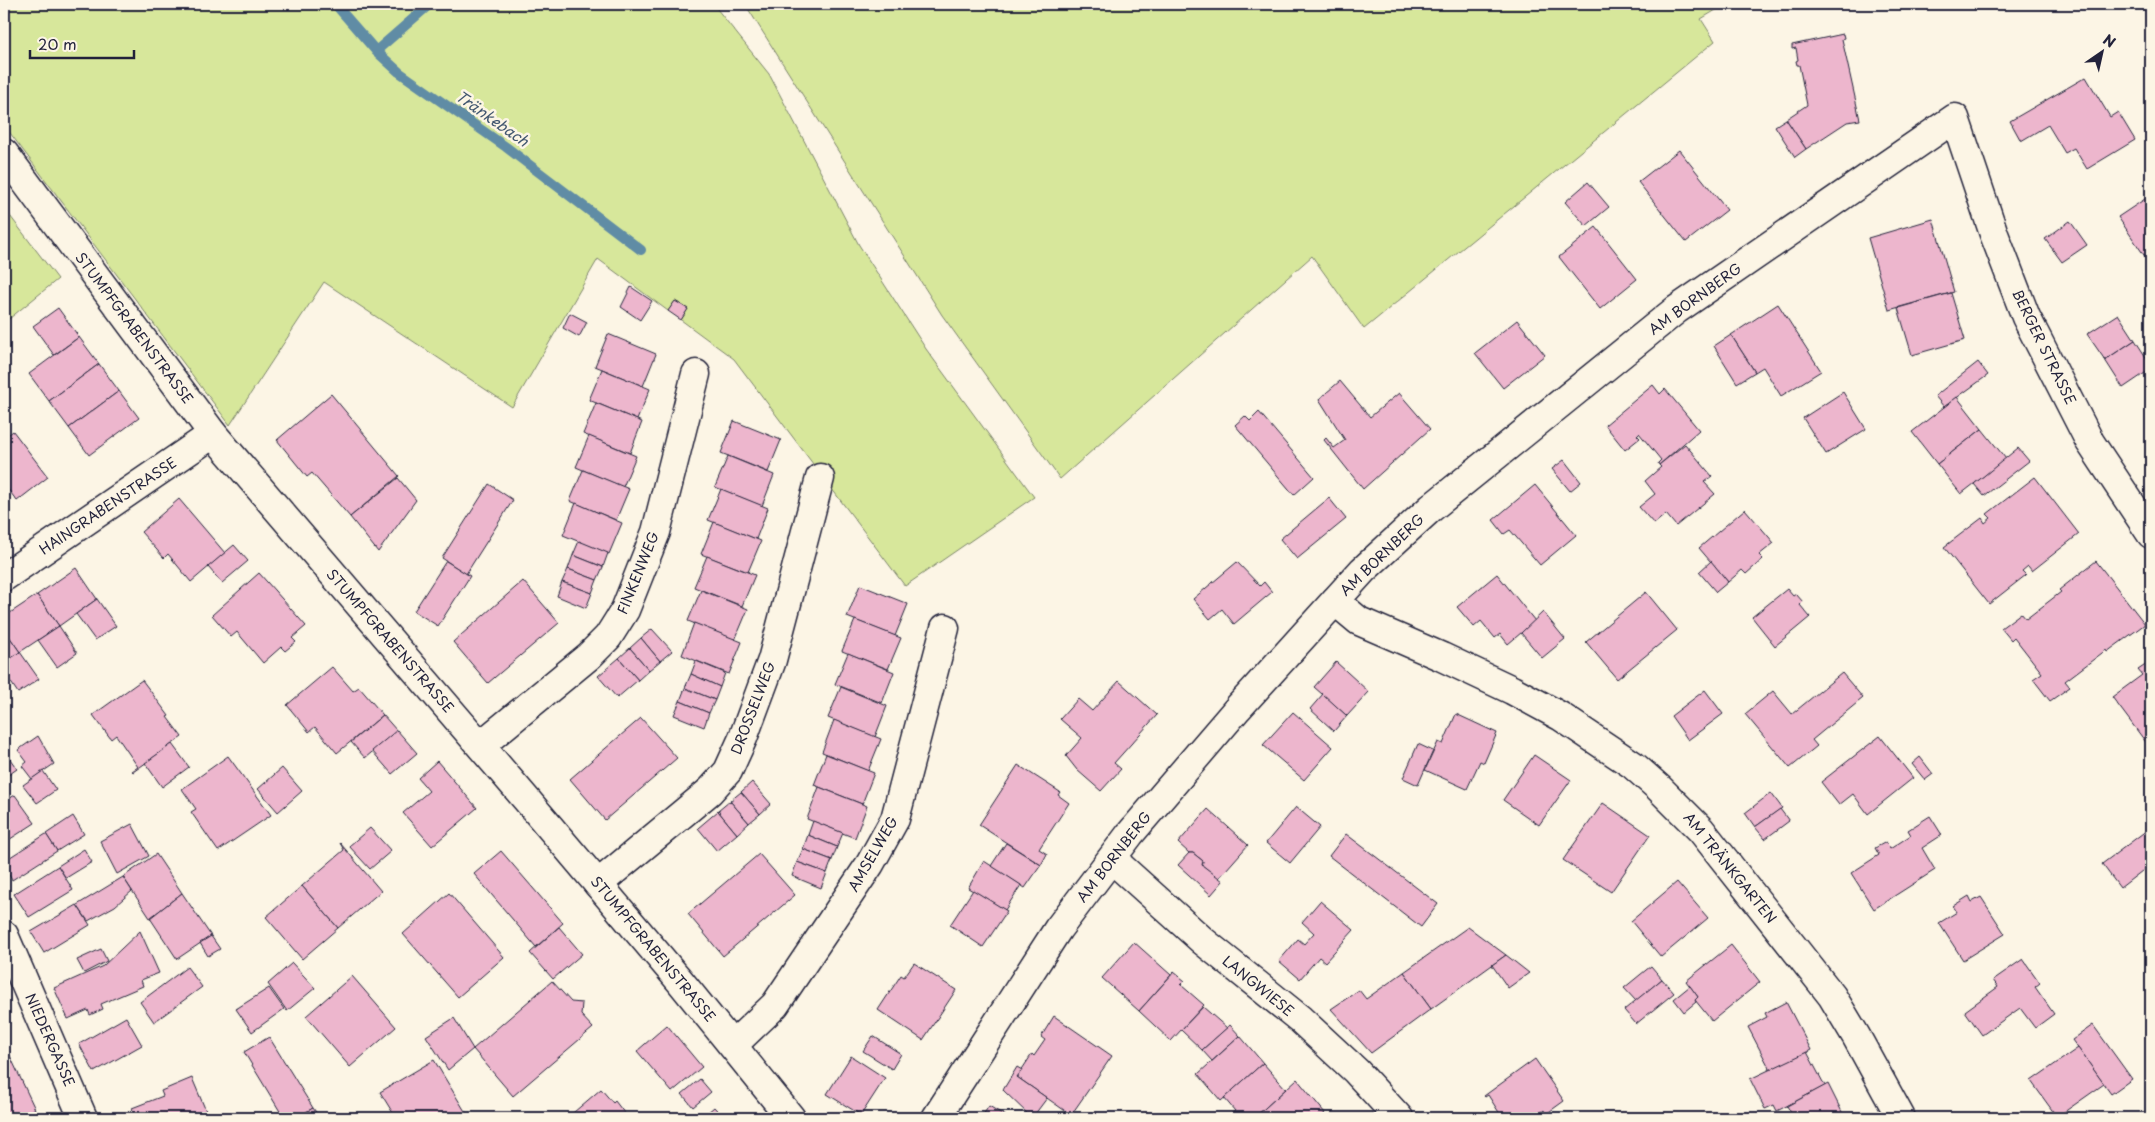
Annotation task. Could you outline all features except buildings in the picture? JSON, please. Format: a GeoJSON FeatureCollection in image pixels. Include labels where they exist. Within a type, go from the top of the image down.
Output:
{"type":"FeatureCollection","features":[{"type":"Feature","properties":{"kind":"street","name":"BERGER STRASSE"},"geometry":{"type":"LineString","coordinates":[[1955,118],[1994,234],[2026,317],[2090,442],[2151,534]]}},
{"type":"Feature","properties":{"kind":"street","name":"AM BORNBERG"},"geometry":{"type":"LineString","coordinates":[[936,1118],[1058,929],[1130,834],[1238,708],[1363,570],[1431,508],[1676,310],[1955,118]]}},
{"type":"Feature","properties":{"kind":"street","name":"STUMPFGRABENSTRASSE"},"geometry":{"type":"LineString","coordinates":[[4,153],[213,434],[481,745],[733,1045],[791,1118]]}},
{"type":"Feature","properties":{"kind":"street","name":"FINKENWEG"},"geometry":{"type":"LineString","coordinates":[[481,745],[589,656],[608,637],[625,610],[656,532],[696,374]]}},
{"type":"Feature","properties":{"kind":"street","name":"HAINGRABENSTRASSE"},"geometry":{"type":"LineString","coordinates":[[4,577],[213,434]]}},
{"type":"Feature","properties":{"kind":"street","name":"DROSSELWEG"},"geometry":{"type":"LineString","coordinates":[[598,884],[710,791],[728,771],[743,738],[772,660],[820,478]]}},
{"type":"Feature","properties":{"kind":"street","name":"AM TRÄNKGARTEN"},"geometry":{"type":"LineString","coordinates":[[1335,601],[1359,621],[1442,656],[1560,716],[1633,765],[1659,788],[1701,830],[1832,996],[1901,1118]]}},
{"type":"Feature","properties":{"kind":"street","name":"AMSELWEG"},"geometry":{"type":"LineString","coordinates":[[733,1045],[775,1005],[870,864],[895,819],[945,628]]}},
{"type":"Feature","properties":{"kind":"street","name":"LANGWIESE"},"geometry":{"type":"LineString","coordinates":[[1112,859],[1203,942],[1300,1019],[1356,1071],[1399,1118]]}},
{"type":"Feature","properties":{"kind":"street","name":"NIEDERGASSE"},"geometry":{"type":"LineString","coordinates":[[4,935],[83,1118]]}},
{"type":"Feature","properties":{"kind":"green space"},"geometry":{"type":"Polygon","coordinates":[[[4,4],[713,4],[769,74],[859,245],[926,349],[1034,497],[905,586],[734,359],[681,320],[688,309],[675,301],[668,311],[598,259],[512,407],[324,282],[230,425],[4,125],[4,4]]]}},
{"type":"Feature","properties":{"kind":"green space"},"geometry":{"type":"Polygon","coordinates":[[[745,4],[1726,4],[1701,19],[1715,41],[1364,329],[1312,256],[1060,479],[942,315],[745,4]]]}},
{"type":"Feature","properties":{"kind":"green space"},"geometry":{"type":"Polygon","coordinates":[[[4,208],[58,279],[4,323],[4,208]]]}},
{"type":"Feature","properties":{"kind":"waterway","name":"Tränkebach"},"geometry":{"type":"LineString","coordinates":[[335,4],[376,51],[399,72],[506,147],[641,250]]}},
{"type":"Feature","properties":{"kind":"waterway"},"geometry":{"type":"LineString","coordinates":[[376,51],[430,4]]}}]}
